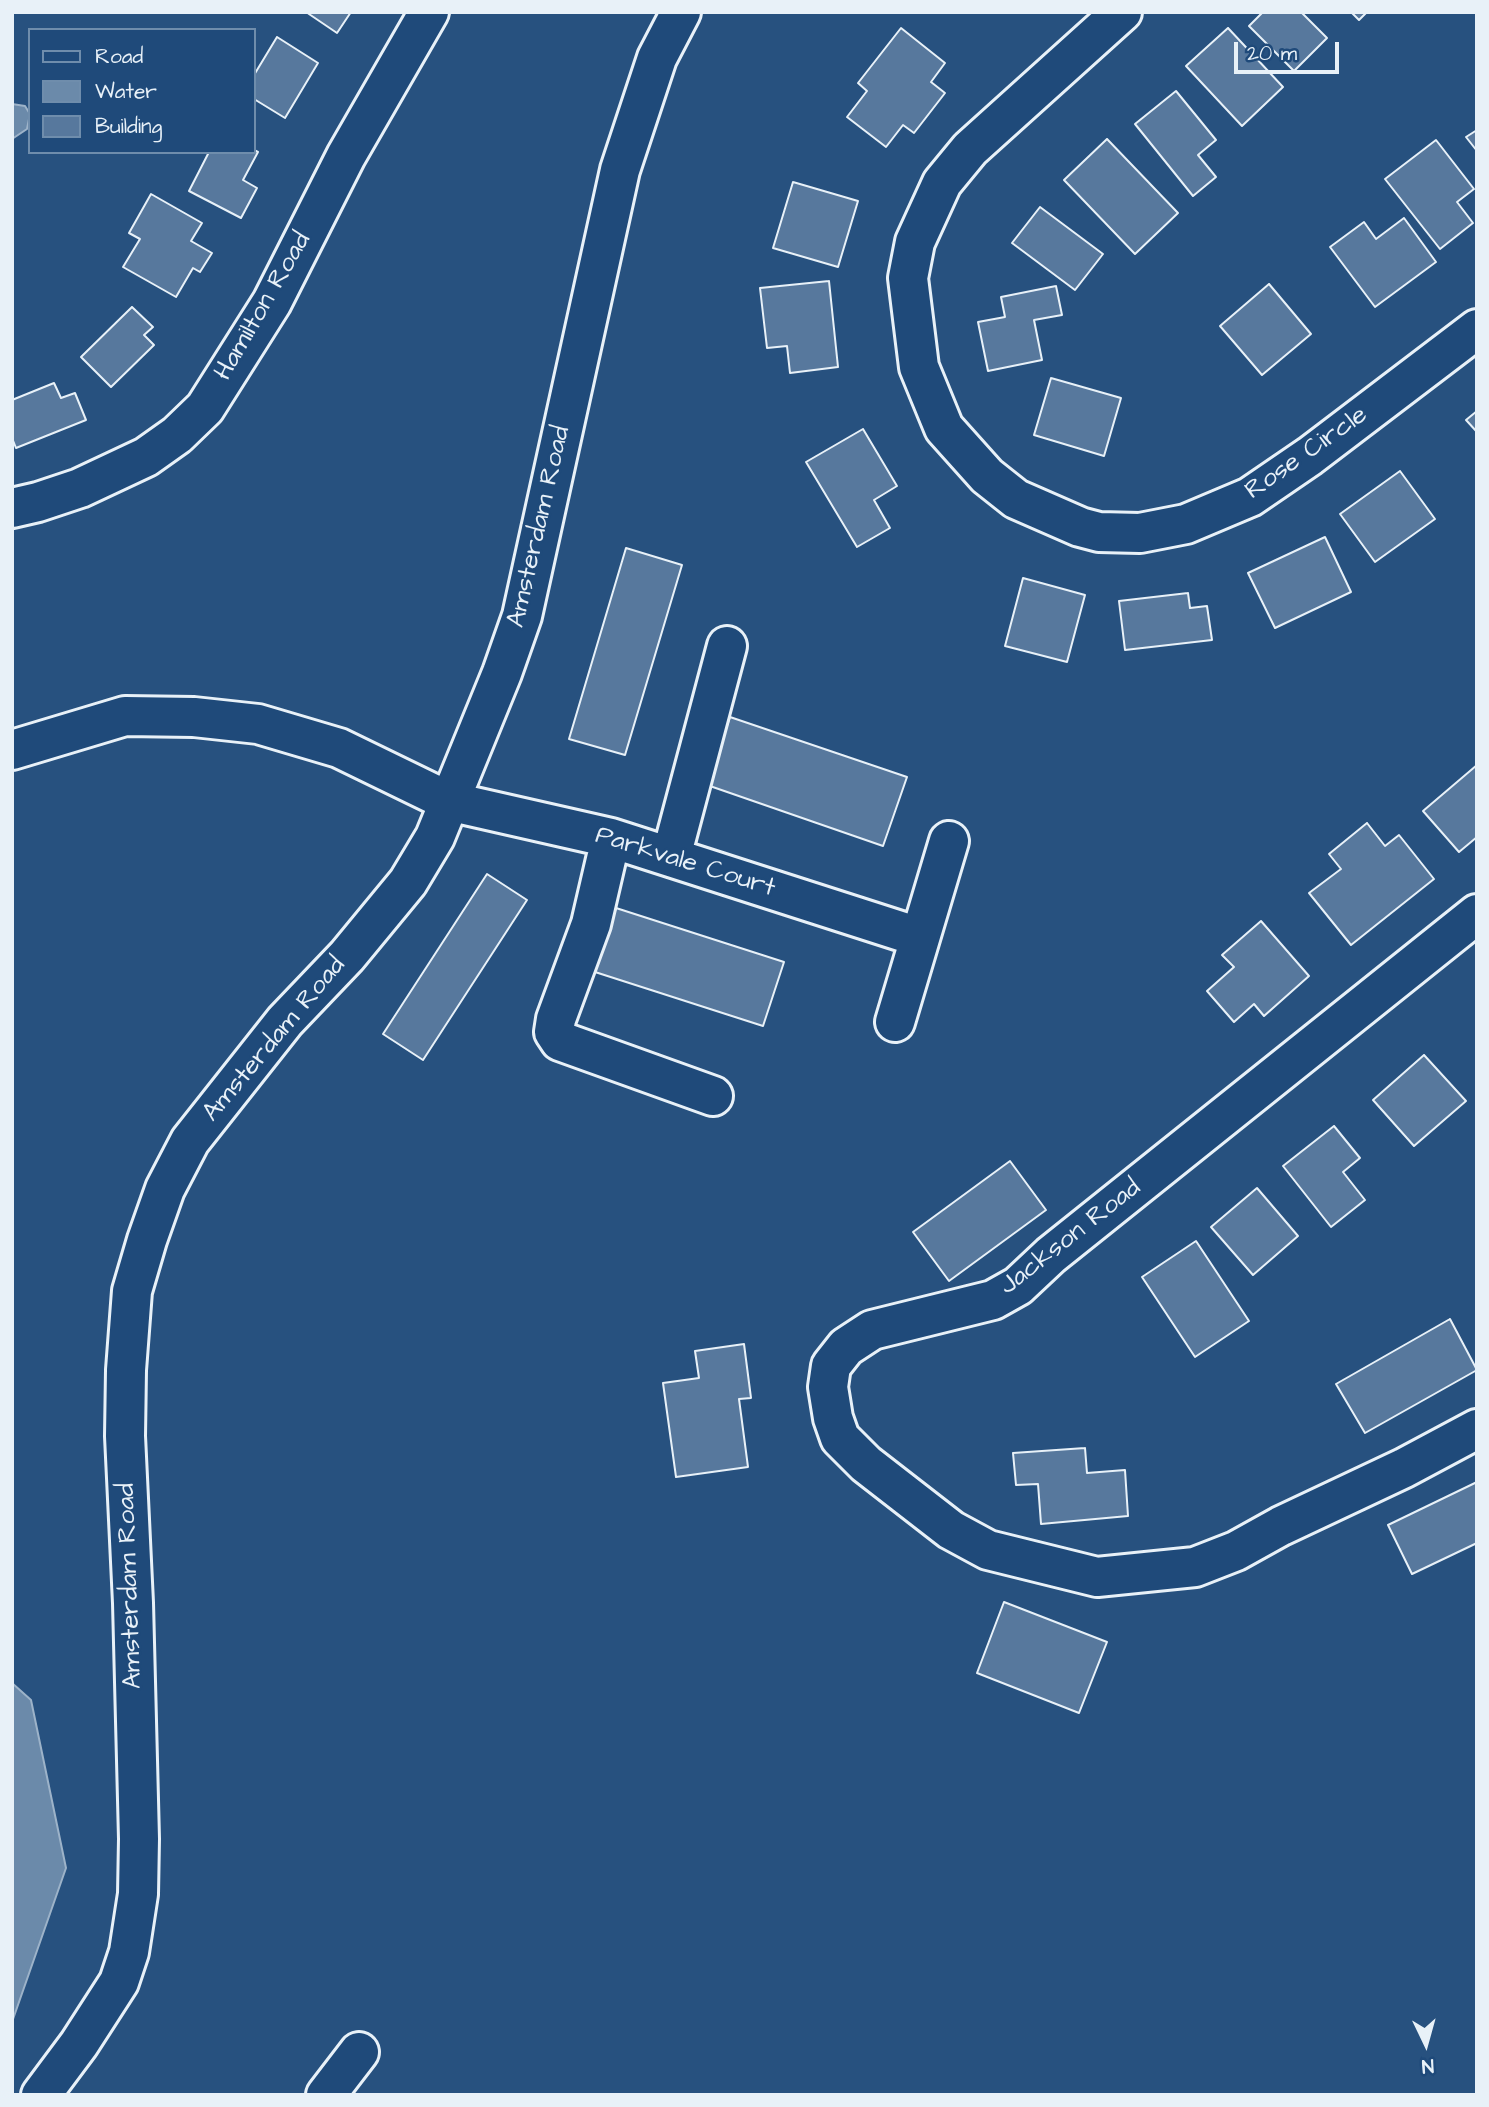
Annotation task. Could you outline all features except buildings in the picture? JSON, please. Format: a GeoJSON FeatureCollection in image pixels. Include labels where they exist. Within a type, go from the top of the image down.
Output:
{"type":"FeatureCollection","features":[{"type":"Feature","properties":{"kind":"street","name":"Hamilton Road"},"geometry":{"type":"LineString","coordinates":[[12,508],[80,488],[146,457],[177,435],[205,408],[272,302],[346,156],[429,12]]}},
{"type":"Feature","properties":{"kind":"street","name":"Amsterdam Road"},"geometry":{"type":"LineString","coordinates":[[41,2095],[79,2044],[118,1982],[129,1952],[138,1894],[133,1603],[125,1383],[132,1291],[147,1240],[165,1189],[190,1140],[285,1021],[346,956],[408,882],[435,837],[502,673],[522,616],[620,170],[657,58],[681,12]]}},
{"type":"Feature","properties":{"kind":"street","name":"Rose Circle"},"geometry":{"type":"LineString","coordinates":[[1122,12],[970,149],[942,183],[915,242],[908,278],[919,367],[944,428],[987,476],[1016,499],[1090,529],[1140,533],[1186,524],[1250,497],[1310,456],[1477,329]]}},
{"type":"Feature","properties":{"kind":"street"},"geometry":{"type":"LineString","coordinates":[[671,857],[727,646]]}},
{"type":"Feature","properties":{"kind":"street","name":"Parkvale Court"},"geometry":{"type":"LineString","coordinates":[[12,750],[125,716],[194,717],[258,724],[339,748],[448,801],[611,838],[919,937]]}},
{"type":"Feature","properties":{"kind":"street"},"geometry":{"type":"LineString","coordinates":[[611,838],[591,924],[556,1019],[554,1032],[560,1041],[713,1096]]}},
{"type":"Feature","properties":{"kind":"street"},"geometry":{"type":"LineString","coordinates":[[895,1022],[949,841]]}},
{"type":"Feature","properties":{"kind":"street","name":"Jackson Road"},"geometry":{"type":"LineString","coordinates":[[1477,914],[1051,1255],[1018,1286],[993,1300],[872,1330],[846,1347],[831,1366],[828,1387],[832,1418],[840,1438],[866,1464],[951,1530],[988,1550],[1097,1577],[1195,1567],[1236,1551],[1477,1429]]}},
{"type":"Feature","properties":{"kind":"street"},"geometry":{"type":"LineString","coordinates":[[326,2095],[359,2052]]}},
{"type":"Feature","properties":{"kind":"water"},"geometry":{"type":"Polygon","coordinates":[[[12,104],[25,106],[28,111],[27,129],[12,139],[12,104]]]}},
{"type":"Feature","properties":{"kind":"water"},"geometry":{"type":"Polygon","coordinates":[[[12,1683],[31,1700],[66,1868],[12,2022],[12,1683]]]}}]}
